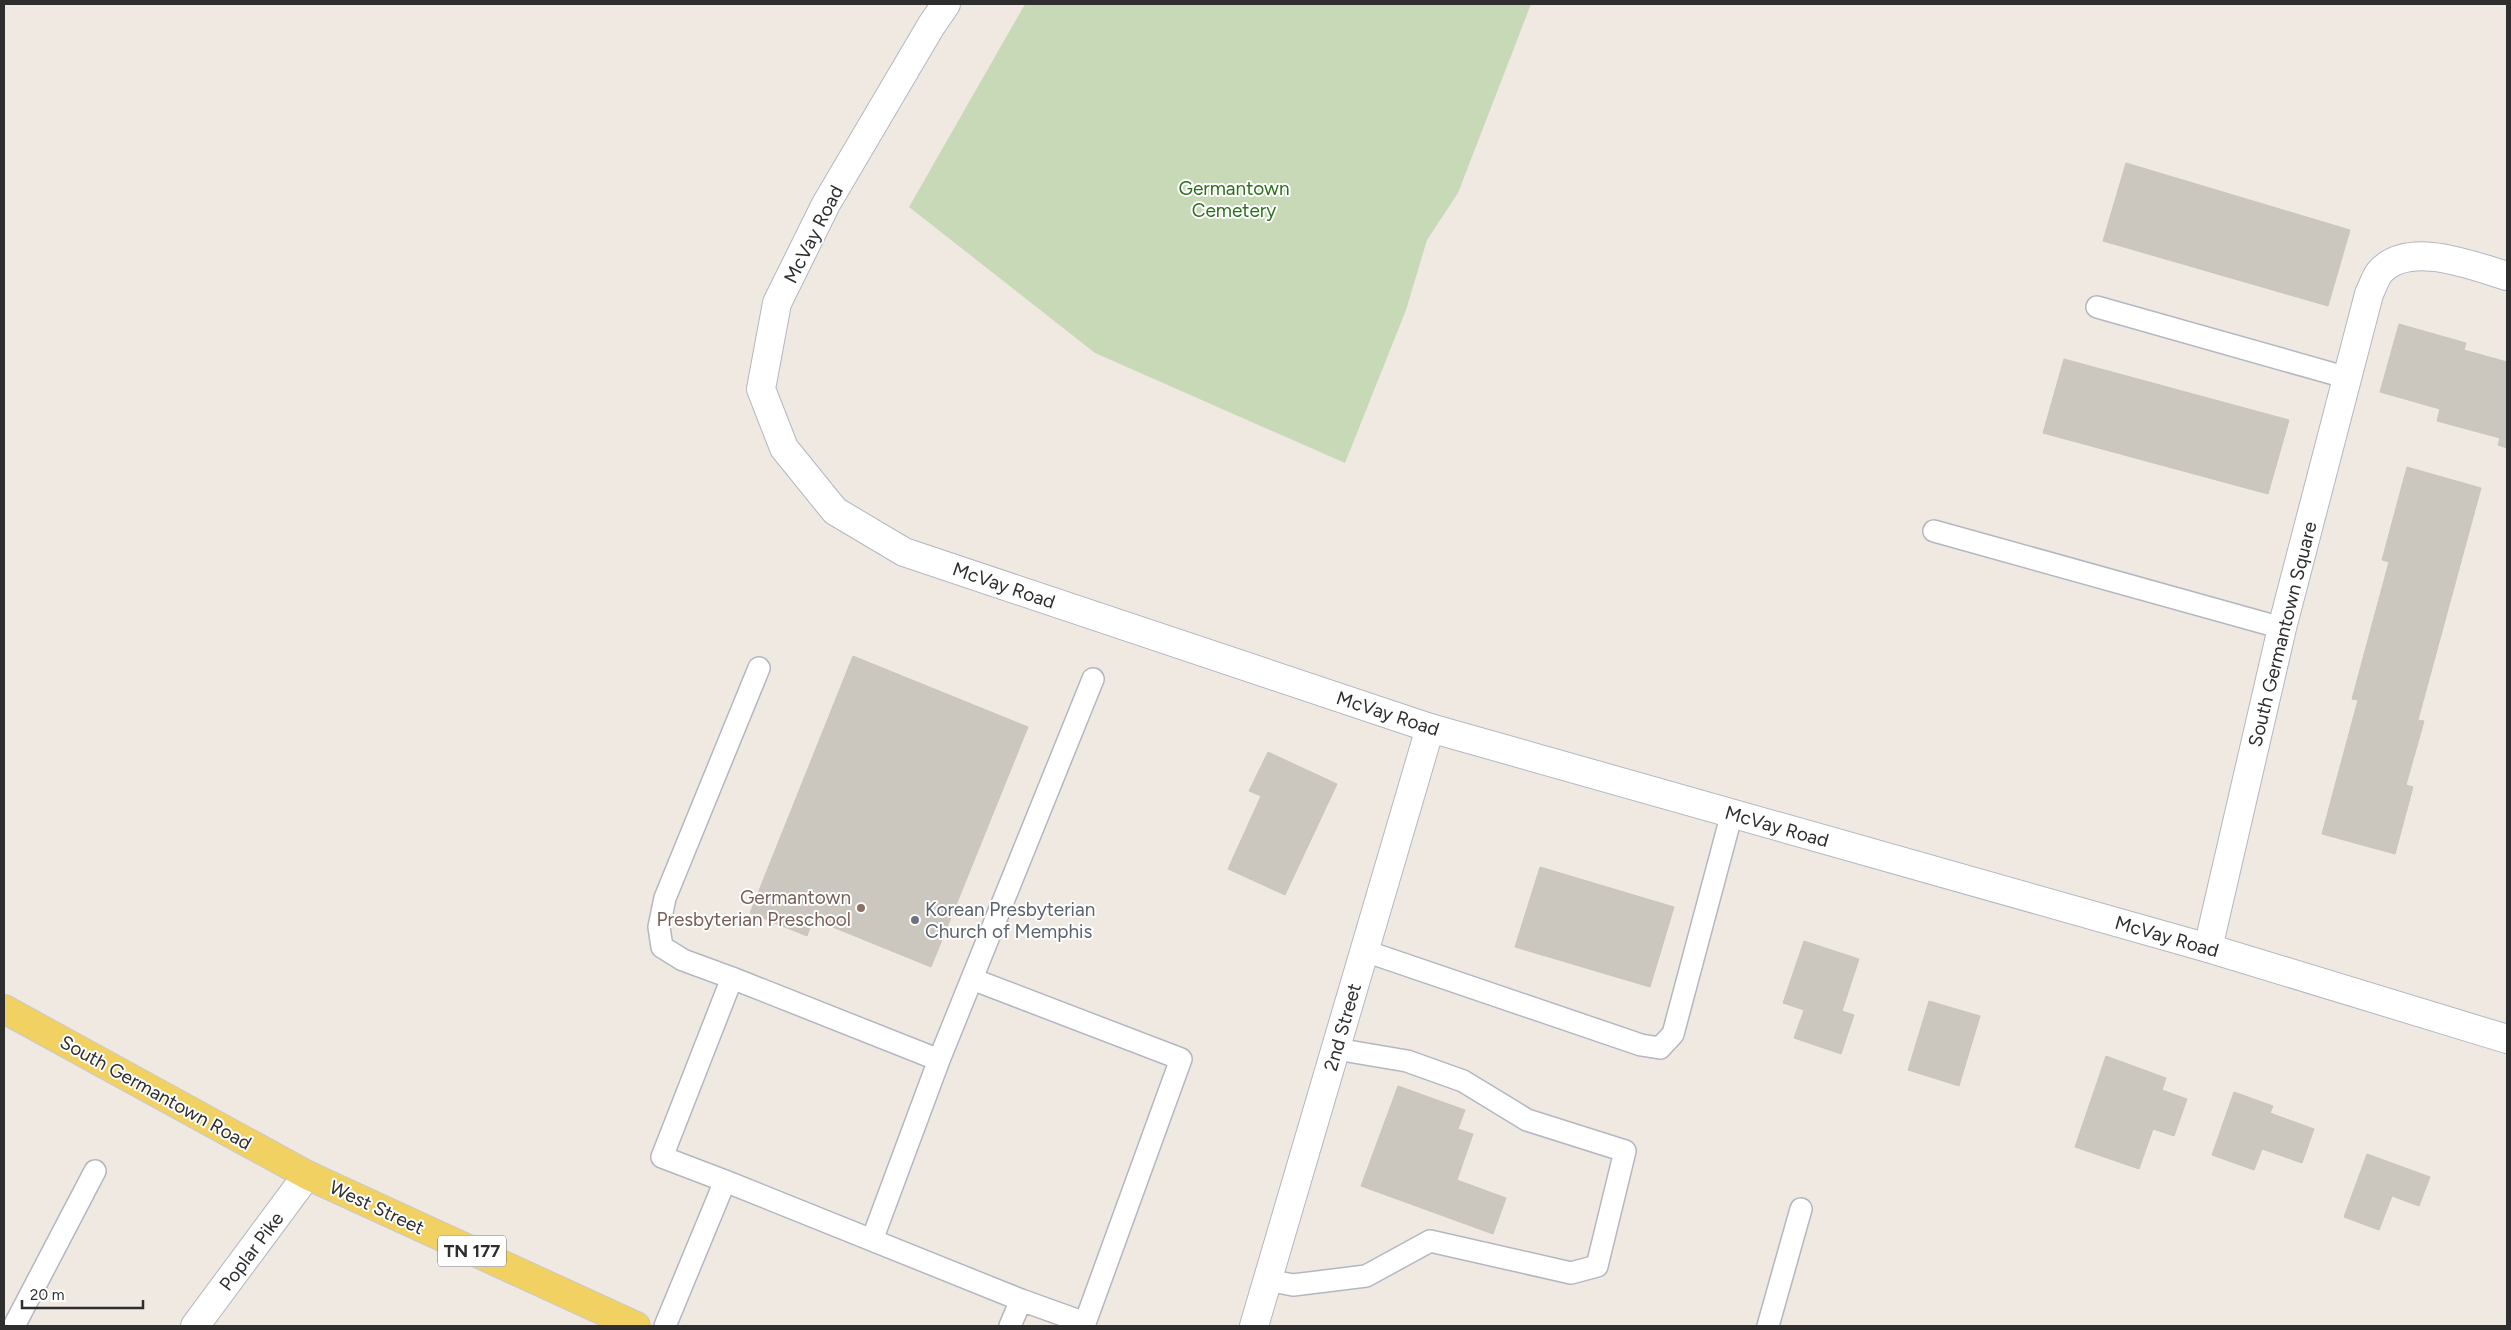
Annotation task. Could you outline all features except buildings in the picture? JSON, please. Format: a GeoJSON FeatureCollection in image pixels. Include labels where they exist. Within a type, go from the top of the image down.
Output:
{"type":"FeatureCollection","features":[{"type":"Feature","properties":{"kind":"main road","name":"South Germantown Road"},"geometry":{"type":"LineString","coordinates":[[4,1009],[307,1175]]}},
{"type":"Feature","properties":{"kind":"main road","name":"West Street"},"geometry":{"type":"LineString","coordinates":[[307,1175],[636,1326]]}},
{"type":"Feature","properties":{"kind":"street","name":"McVay Road"},"geometry":{"type":"LineString","coordinates":[[946,4],[931,26],[826,204],[777,303],[762,389],[784,448],[835,511],[904,552],[1430,728],[2208,948],[2507,1039]]}},
{"type":"Feature","properties":{"kind":"street","name":"South Germantown Square"},"geometry":{"type":"LineString","coordinates":[[2208,948],[2282,628],[2369,294],[2379,274],[2394,262],[2424,256],[2446,258],[2507,276]]}},
{"type":"Feature","properties":{"kind":"street","name":"2nd Street"},"geometry":{"type":"LineString","coordinates":[[1254,1326],[1430,728]]}},
{"type":"Feature","properties":{"kind":"street","name":"Poplar Pike"},"geometry":{"type":"LineString","coordinates":[[195,1326],[307,1175]]}},
{"type":"Feature","properties":{"kind":"lane"},"geometry":{"type":"LineString","coordinates":[[2097,307],[2348,378]]}},
{"type":"Feature","properties":{"kind":"lane"},"geometry":{"type":"LineString","coordinates":[[1934,531],[2282,628]]}},
{"type":"Feature","properties":{"kind":"lane"},"geometry":{"type":"LineString","coordinates":[[759,668],[665,898],[659,927],[662,946],[683,960],[939,1060]]}},
{"type":"Feature","properties":{"kind":"lane"},"geometry":{"type":"LineString","coordinates":[[872,1240],[939,1060],[1093,679]]}},
{"type":"Feature","properties":{"kind":"lane"},"geometry":{"type":"LineString","coordinates":[[1365,951],[1641,1045],[1660,1048],[1673,1034],[1732,813]]}},
{"type":"Feature","properties":{"kind":"lane"},"geometry":{"type":"LineString","coordinates":[[732,978],[662,1157],[1021,1300],[1085,1323],[1181,1058],[972,979]]}},
{"type":"Feature","properties":{"kind":"lane"},"geometry":{"type":"LineString","coordinates":[[1267,1280],[1293,1286],[1366,1276],[1430,1241],[1572,1273],[1597,1266],[1625,1151],[1527,1120],[1463,1082],[1408,1061],[1336,1049]]}},
{"type":"Feature","properties":{"kind":"lane"},"geometry":{"type":"LineString","coordinates":[[14,1326],[95,1171]]}},
{"type":"Feature","properties":{"kind":"lane"},"geometry":{"type":"LineString","coordinates":[[665,1326],[725,1181]]}},
{"type":"Feature","properties":{"kind":"lane"},"geometry":{"type":"LineString","coordinates":[[1768,1326],[1800,1209]]}},
{"type":"Feature","properties":{"kind":"lane"},"geometry":{"type":"LineString","coordinates":[[1010,1326],[1021,1300]]}},
{"type":"Feature","properties":{"kind":"green space","name":"Germantown Cemetery"},"geometry":{"type":"Polygon","coordinates":[[[1025,4],[1531,4],[1458,193],[1427,240],[1406,310],[1345,463],[1095,353],[909,207],[1025,4]]]}},
{"type":"Feature","properties":{"kind":"place","name":"Germantown Presbyterian Preschool"},"geometry":{"type":"Point","coordinates":[861,908]}},
{"type":"Feature","properties":{"kind":"place","name":"Korean Presbyterian Church of Memphis"},"geometry":{"type":"Point","coordinates":[915,920]}}]}
